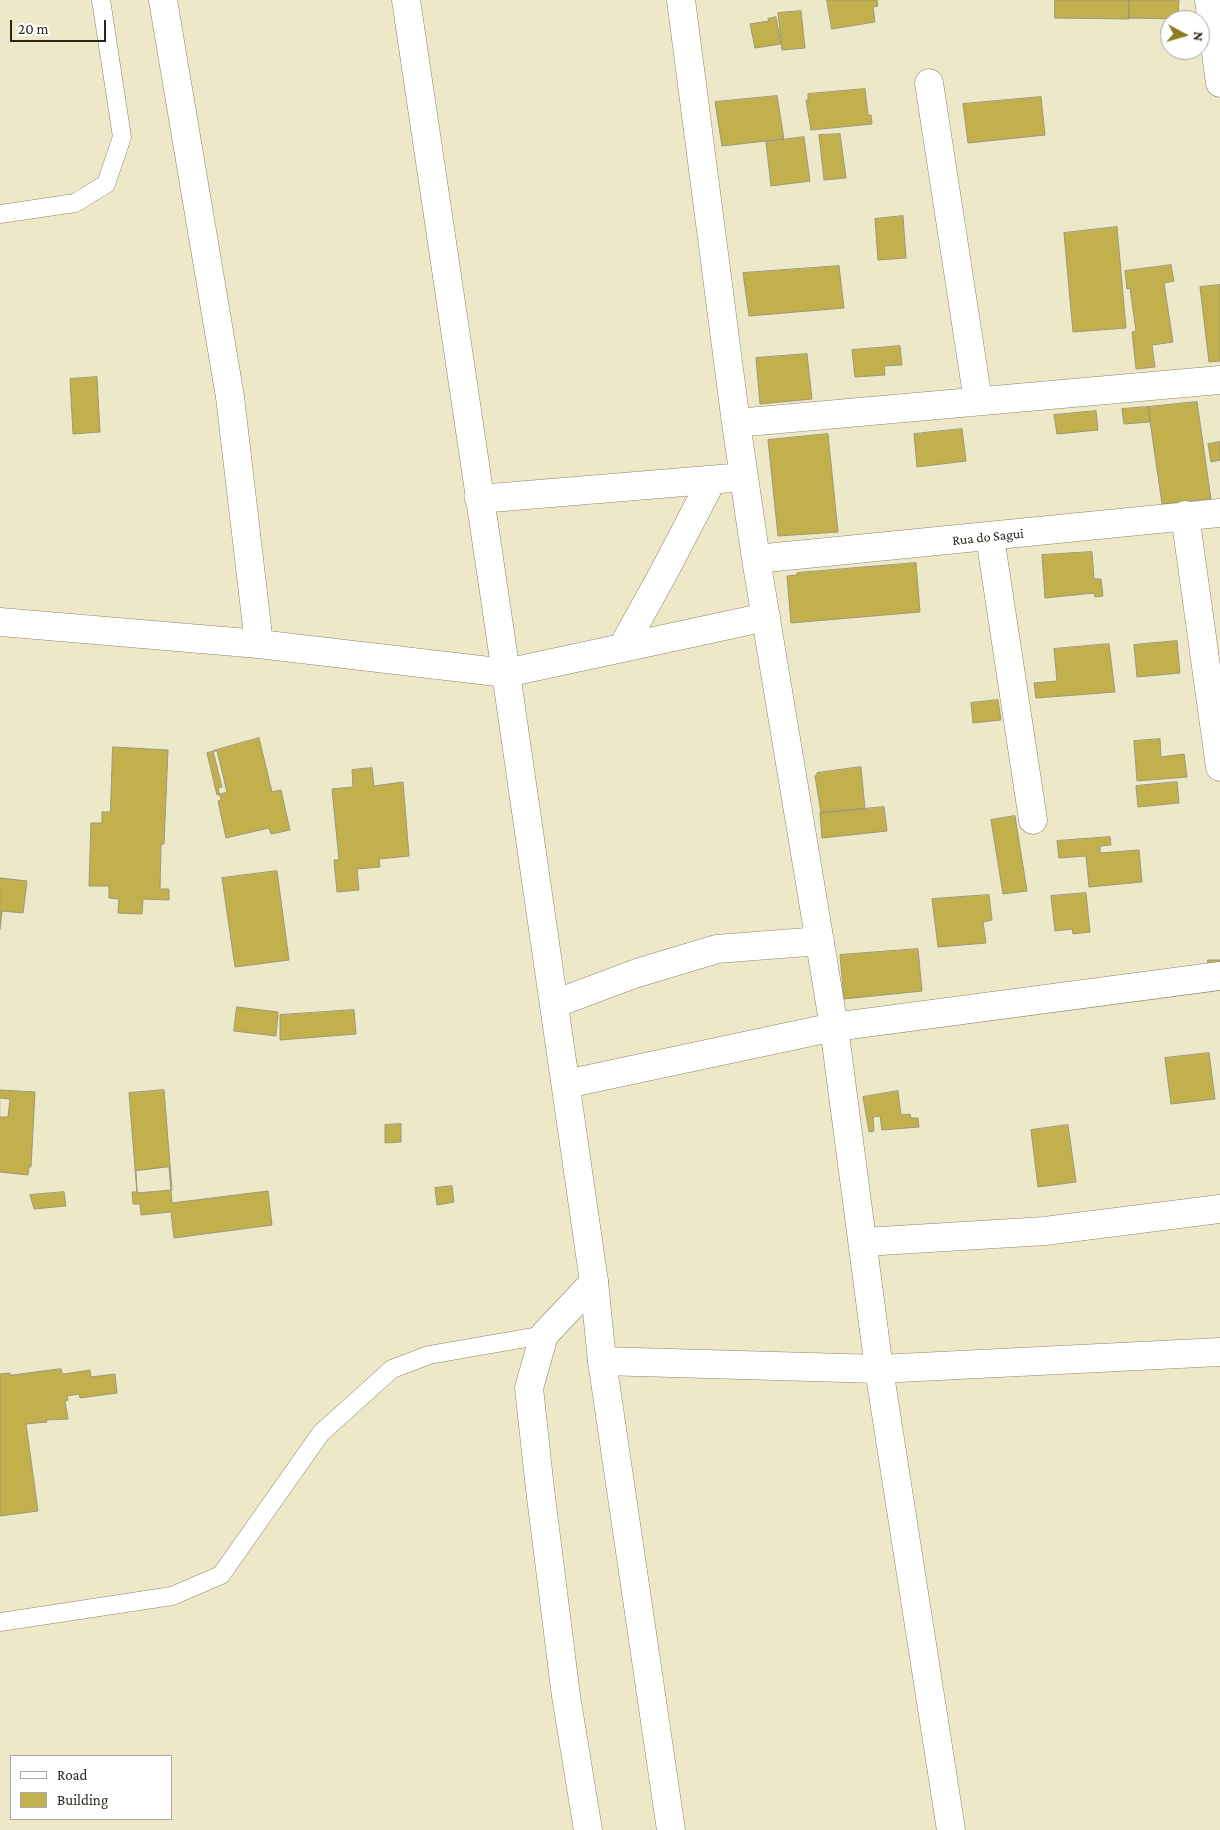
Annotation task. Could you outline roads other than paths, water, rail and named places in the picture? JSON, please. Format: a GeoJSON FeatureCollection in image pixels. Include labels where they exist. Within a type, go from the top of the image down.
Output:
{"type":"FeatureCollection","features":[{"type":"Feature","properties":{"kind":"street"},"geometry":{"type":"LineString","coordinates":[[163,0],[230,397],[259,644]]}},
{"type":"Feature","properties":{"kind":"street"},"geometry":{"type":"LineString","coordinates":[[406,0],[566,1084],[594,1282],[602,1361],[671,1830]]}},
{"type":"Feature","properties":{"kind":"street"},"geometry":{"type":"LineString","coordinates":[[681,0],[736,423],[756,560],[834,1027],[864,1242],[879,1369],[951,1830]]}},
{"type":"Feature","properties":{"kind":"street"},"geometry":{"type":"LineString","coordinates":[[1209,0],[1220,83]]}},
{"type":"Feature","properties":{"kind":"street"},"geometry":{"type":"LineString","coordinates":[[928,83],[978,402]]}},
{"type":"Feature","properties":{"kind":"street"},"geometry":{"type":"LineString","coordinates":[[736,423],[1220,380]]}},
{"type":"Feature","properties":{"kind":"street"},"geometry":{"type":"LineString","coordinates":[[479,499],[744,477]]}},
{"type":"Feature","properties":{"kind":"street"},"geometry":{"type":"LineString","coordinates":[[622,648],[712,480]]}},
{"type":"Feature","properties":{"kind":"street","name":"Rua do Sagui"},"geometry":{"type":"LineString","coordinates":[[756,560],[990,537],[1185,515],[1220,513]]}},
{"type":"Feature","properties":{"kind":"street"},"geometry":{"type":"LineString","coordinates":[[1185,515],[1220,767]]}},
{"type":"Feature","properties":{"kind":"street"},"geometry":{"type":"LineString","coordinates":[[990,537],[1033,820]]}},
{"type":"Feature","properties":{"kind":"street"},"geometry":{"type":"LineString","coordinates":[[0,622],[259,644],[506,673],[766,617]]}},
{"type":"Feature","properties":{"kind":"street"},"geometry":{"type":"LineString","coordinates":[[554,1004],[637,973],[718,949],[820,942]]}},
{"type":"Feature","properties":{"kind":"street"},"geometry":{"type":"LineString","coordinates":[[566,1084],[834,1027],[1220,976]]}},
{"type":"Feature","properties":{"kind":"street"},"geometry":{"type":"LineString","coordinates":[[864,1242],[1045,1231],[1220,1209]]}},
{"type":"Feature","properties":{"kind":"street"},"geometry":{"type":"LineString","coordinates":[[588,1830],[566,1696],[529,1388],[544,1335],[594,1282]]}},
{"type":"Feature","properties":{"kind":"street"},"geometry":{"type":"LineString","coordinates":[[602,1361],[879,1369],[1220,1352]]}},
{"type":"Feature","properties":{"kind":"lane"},"geometry":{"type":"LineString","coordinates":[[0,214],[76,203],[106,184],[122,137],[101,0]]}},
{"type":"Feature","properties":{"kind":"lane"},"geometry":{"type":"LineString","coordinates":[[0,1622],[172,1596],[221,1575],[321,1433],[392,1369],[429,1355],[544,1335]]}}]}
